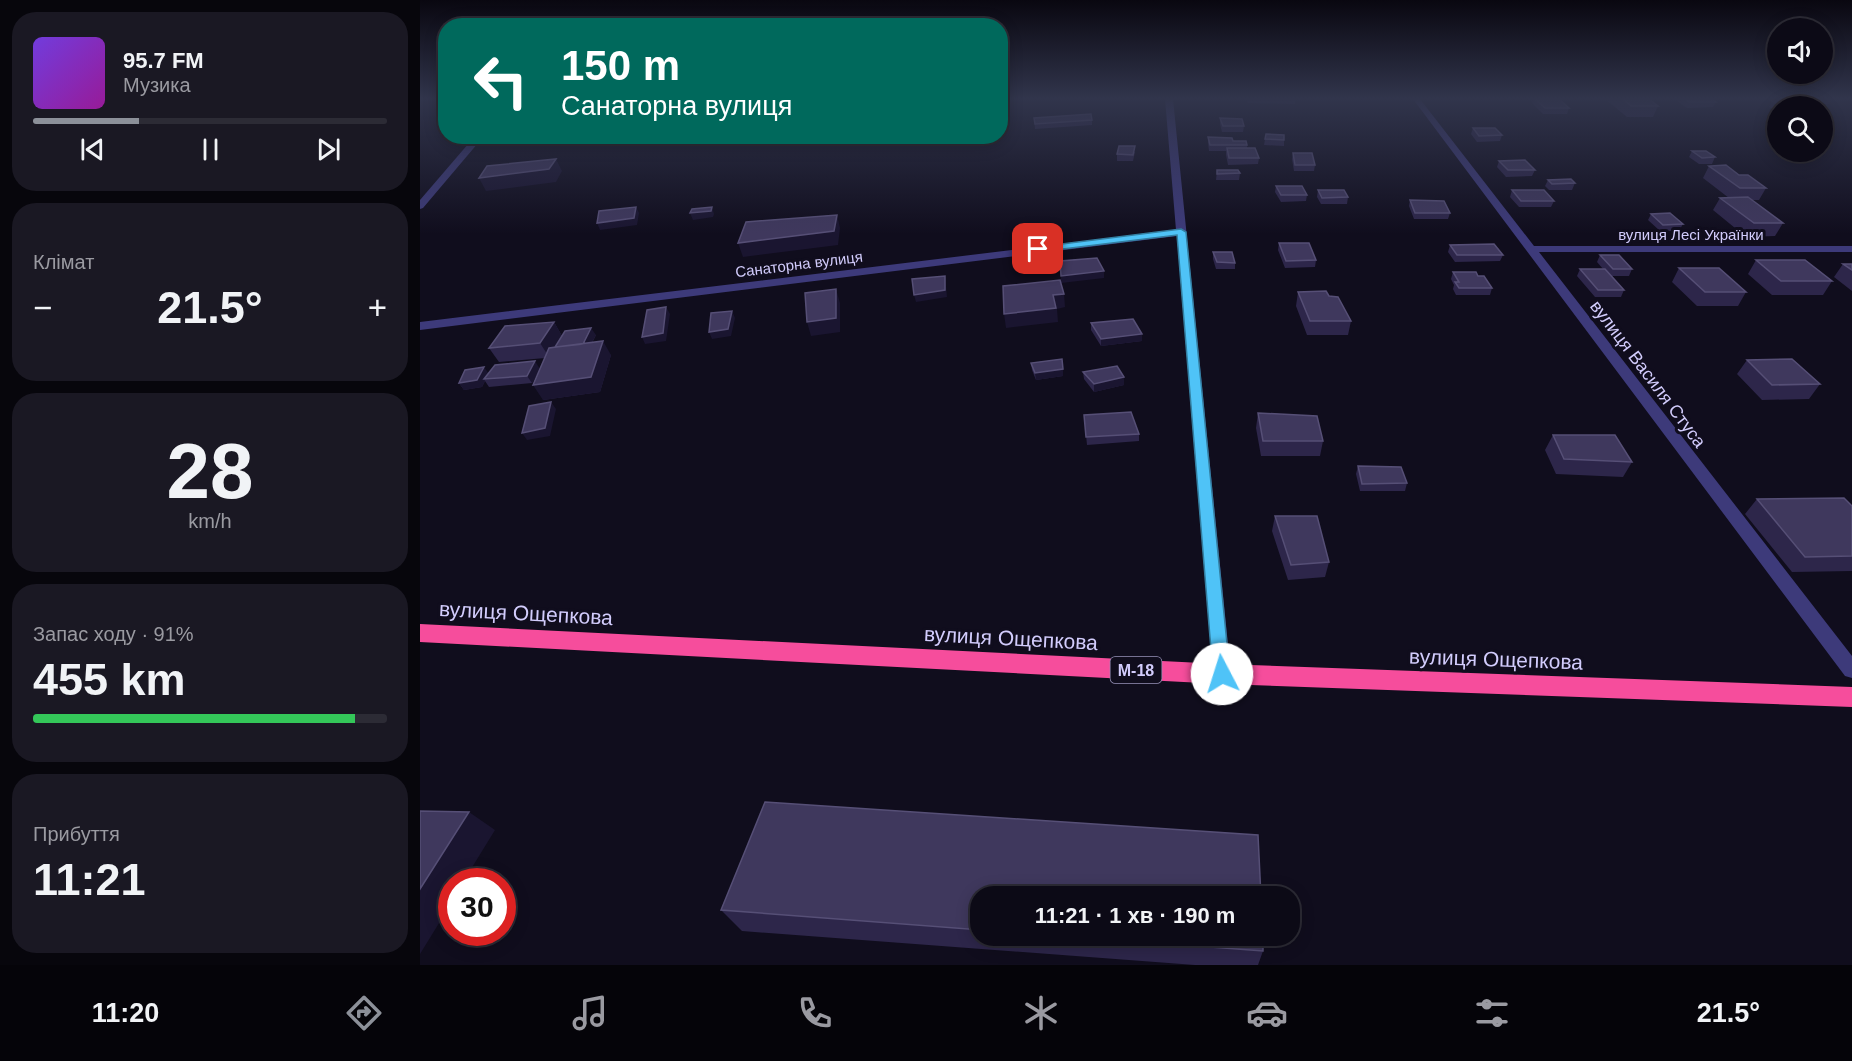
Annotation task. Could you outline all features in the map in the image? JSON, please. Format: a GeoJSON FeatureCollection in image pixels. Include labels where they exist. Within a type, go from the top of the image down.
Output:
{"type":"FeatureCollection","features":[{"type":"Feature","properties":{"kind":"highway","name":"вулиця Ощепкова"},"geometry":{"type":"LineString","coordinates":[[420,633],[1222,674],[1852,697]]}},
{"type":"Feature","properties":{"kind":"street"},"geometry":{"type":"LineString","coordinates":[[420,206],[473,144]]}},
{"type":"Feature","properties":{"kind":"street"},"geometry":{"type":"LineString","coordinates":[[1173,144],[1222,674]]}},
{"type":"Feature","properties":{"kind":"street","name":"вулиця Василя Стуса"},"geometry":{"type":"LineString","coordinates":[[1451,144],[1852,670]]}},
{"type":"Feature","properties":{"kind":"street","name":"Санаторна вулиця"},"geometry":{"type":"LineString","coordinates":[[420,326],[1181,232]]}},
{"type":"Feature","properties":{"kind":"street","name":"вулиця Лесі Українки"},"geometry":{"type":"LineString","coordinates":[[1531,249],[1852,249]]}},
{"type":"Feature","properties":{"kind":"building"},"geometry":{"type":"Polygon","coordinates":[[[1210,144],[1247,145],[1210,145],[1210,144]]]}},
{"type":"Feature","properties":{"kind":"building"},"geometry":{"type":"Polygon","coordinates":[[[1119,146],[1135,146],[1133,155],[1117,154],[1119,146]]]}},
{"type":"Feature","properties":{"kind":"building"},"geometry":{"type":"Polygon","coordinates":[[[1227,148],[1255,148],[1259,158],[1229,158],[1227,148]]]}},
{"type":"Feature","properties":{"kind":"building"},"geometry":{"type":"Polygon","coordinates":[[[1692,151],[1706,151],[1715,157],[1702,158],[1692,151]]]}},
{"type":"Feature","properties":{"kind":"building"},"geometry":{"type":"Polygon","coordinates":[[[1293,153],[1312,153],[1315,165],[1295,165],[1293,153]]]}},
{"type":"Feature","properties":{"kind":"building"},"geometry":{"type":"Polygon","coordinates":[[[556,159],[549,169],[479,178],[487,166],[556,159]]]}},
{"type":"Feature","properties":{"kind":"building"},"geometry":{"type":"Polygon","coordinates":[[[1525,160],[1535,170],[1508,170],[1499,161],[1525,160]]]}},
{"type":"Feature","properties":{"kind":"building"},"geometry":{"type":"Polygon","coordinates":[[[1726,165],[1739,175],[1748,175],[1766,188],[1740,188],[1709,166],[1726,165]]]}},
{"type":"Feature","properties":{"kind":"building"},"geometry":{"type":"Polygon","coordinates":[[[1217,170],[1238,170],[1240,173],[1217,174],[1217,170]]]}},
{"type":"Feature","properties":{"kind":"building"},"geometry":{"type":"Polygon","coordinates":[[[1571,179],[1575,183],[1552,184],[1548,180],[1571,179]]]}},
{"type":"Feature","properties":{"kind":"building"},"geometry":{"type":"Polygon","coordinates":[[[1276,186],[1302,186],[1307,195],[1281,195],[1276,186]]]}},
{"type":"Feature","properties":{"kind":"building"},"geometry":{"type":"Polygon","coordinates":[[[1318,190],[1344,190],[1348,197],[1322,198],[1318,190]]]}},
{"type":"Feature","properties":{"kind":"building"},"geometry":{"type":"Polygon","coordinates":[[[1512,190],[1544,190],[1554,201],[1521,201],[1512,190]]]}},
{"type":"Feature","properties":{"kind":"building"},"geometry":{"type":"Polygon","coordinates":[[[1748,197],[1783,223],[1754,223],[1720,198],[1748,197]]]}},
{"type":"Feature","properties":{"kind":"building"},"geometry":{"type":"Polygon","coordinates":[[[1410,200],[1444,201],[1450,213],[1415,213],[1410,200]]]}},
{"type":"Feature","properties":{"kind":"building"},"geometry":{"type":"Polygon","coordinates":[[[636,207],[634,218],[597,223],[599,211],[636,207]]]}},
{"type":"Feature","properties":{"kind":"building"},"geometry":{"type":"Polygon","coordinates":[[[712,207],[711,211],[690,213],[692,209],[712,207]]]}},
{"type":"Feature","properties":{"kind":"building"},"geometry":{"type":"Polygon","coordinates":[[[1670,213],[1683,224],[1663,225],[1651,214],[1670,213]]]}},
{"type":"Feature","properties":{"kind":"building"},"geometry":{"type":"Polygon","coordinates":[[[837,215],[834,231],[738,243],[746,222],[837,215]]]}},
{"type":"Feature","properties":{"kind":"building"},"geometry":{"type":"Polygon","coordinates":[[[1279,243],[1309,243],[1316,260],[1286,261],[1279,243]]]}},
{"type":"Feature","properties":{"kind":"building"},"geometry":{"type":"Polygon","coordinates":[[[1494,244],[1503,255],[1457,255],[1450,245],[1494,244]]]}},
{"type":"Feature","properties":{"kind":"building"},"geometry":{"type":"Polygon","coordinates":[[[1213,252],[1232,252],[1235,263],[1217,262],[1213,252]]]}},
{"type":"Feature","properties":{"kind":"building"},"geometry":{"type":"Polygon","coordinates":[[[1600,255],[1619,255],[1632,269],[1613,269],[1600,255]]]}},
{"type":"Feature","properties":{"kind":"building"},"geometry":{"type":"Polygon","coordinates":[[[1097,258],[1104,271],[1061,276],[1060,261],[1097,258]]]}},
{"type":"Feature","properties":{"kind":"building"},"geometry":{"type":"Polygon","coordinates":[[[1756,260],[1805,260],[1832,281],[1781,281],[1756,260]]]}},
{"type":"Feature","properties":{"kind":"building"},"geometry":{"type":"Polygon","coordinates":[[[1843,264],[1852,264],[1852,270],[1843,264]]]}},
{"type":"Feature","properties":{"kind":"building"},"geometry":{"type":"Polygon","coordinates":[[[1679,268],[1719,268],[1746,292],[1705,292],[1679,268]]]}},
{"type":"Feature","properties":{"kind":"building"},"geometry":{"type":"Polygon","coordinates":[[[1580,269],[1605,269],[1624,290],[1598,290],[1580,269]]]}},
{"type":"Feature","properties":{"kind":"building"},"geometry":{"type":"Polygon","coordinates":[[[1453,272],[1476,272],[1478,276],[1484,276],[1492,288],[1459,288],[1455,282],[1459,282],[1453,272]]]}},
{"type":"Feature","properties":{"kind":"building"},"geometry":{"type":"Polygon","coordinates":[[[945,276],[945,290],[914,295],[912,279],[945,276]]]}},
{"type":"Feature","properties":{"kind":"building"},"geometry":{"type":"Polygon","coordinates":[[[1060,280],[1064,294],[1053,295],[1056,308],[1004,314],[1003,286],[1060,280]]]}},
{"type":"Feature","properties":{"kind":"building"},"geometry":{"type":"Polygon","coordinates":[[[836,289],[836,318],[807,322],[805,293],[836,289]]]}},
{"type":"Feature","properties":{"kind":"building"},"geometry":{"type":"Polygon","coordinates":[[[1326,291],[1329,296],[1338,297],[1351,321],[1310,321],[1298,292],[1326,291]]]}},
{"type":"Feature","properties":{"kind":"building"},"geometry":{"type":"Polygon","coordinates":[[[666,307],[663,333],[642,337],[647,310],[666,307]]]}},
{"type":"Feature","properties":{"kind":"building"},"geometry":{"type":"Polygon","coordinates":[[[732,311],[728,329],[709,332],[711,313],[732,311]]]}},
{"type":"Feature","properties":{"kind":"building"},"geometry":{"type":"Polygon","coordinates":[[[1133,319],[1142,334],[1101,339],[1091,323],[1133,319]]]}},
{"type":"Feature","properties":{"kind":"building"},"geometry":{"type":"Polygon","coordinates":[[[554,322],[540,343],[489,348],[505,326],[554,322]]]}},
{"type":"Feature","properties":{"kind":"building"},"geometry":{"type":"Polygon","coordinates":[[[591,328],[583,344],[555,347],[565,331],[591,328]]]}},
{"type":"Feature","properties":{"kind":"building"},"geometry":{"type":"Polygon","coordinates":[[[603,341],[591,377],[533,385],[549,348],[603,341]]]}},
{"type":"Feature","properties":{"kind":"building"},"geometry":{"type":"Polygon","coordinates":[[[1062,359],[1063,369],[1035,373],[1031,363],[1062,359]]]}},
{"type":"Feature","properties":{"kind":"building"},"geometry":{"type":"Polygon","coordinates":[[[1792,359],[1820,384],[1772,385],[1747,360],[1792,359]]]}},
{"type":"Feature","properties":{"kind":"building"},"geometry":{"type":"Polygon","coordinates":[[[535,361],[527,376],[484,379],[495,365],[535,361]]]}},
{"type":"Feature","properties":{"kind":"building"},"geometry":{"type":"Polygon","coordinates":[[[1117,366],[1124,377],[1094,384],[1083,372],[1117,366]]]}},
{"type":"Feature","properties":{"kind":"building"},"geometry":{"type":"Polygon","coordinates":[[[484,367],[477,380],[459,383],[465,370],[484,367]]]}},
{"type":"Feature","properties":{"kind":"building"},"geometry":{"type":"Polygon","coordinates":[[[551,402],[545,428],[522,433],[529,406],[551,402]]]}},
{"type":"Feature","properties":{"kind":"building"},"geometry":{"type":"Polygon","coordinates":[[[1131,412],[1139,434],[1086,437],[1084,415],[1131,412]]]}},
{"type":"Feature","properties":{"kind":"building"},"geometry":{"type":"Polygon","coordinates":[[[1258,413],[1317,416],[1323,441],[1263,441],[1258,413]]]}},
{"type":"Feature","properties":{"kind":"building"},"geometry":{"type":"Polygon","coordinates":[[[1553,435],[1615,435],[1632,462],[1564,459],[1553,435]]]}},
{"type":"Feature","properties":{"kind":"building"},"geometry":{"type":"Polygon","coordinates":[[[1358,466],[1401,467],[1407,483],[1362,484],[1358,466]]]}},
{"type":"Feature","properties":{"kind":"building"},"geometry":{"type":"Polygon","coordinates":[[[1844,498],[1852,506],[1852,556],[1805,557],[1757,499],[1844,498]]]}},
{"type":"Feature","properties":{"kind":"building"},"geometry":{"type":"Polygon","coordinates":[[[1275,516],[1317,516],[1329,562],[1291,565],[1275,516]]]}},
{"type":"Feature","properties":{"kind":"building"},"geometry":{"type":"Polygon","coordinates":[[[765,802],[1258,835],[1260,886],[970,886],[970,929],[721,910],[765,802]]]}},
{"type":"Feature","properties":{"kind":"building"},"geometry":{"type":"Polygon","coordinates":[[[420,811],[469,812],[420,889],[420,811]]]}},
{"type":"Feature","properties":{"kind":"building"},"geometry":{"type":"Polygon","coordinates":[[[1196,946],[1263,946],[1263,951],[1196,946]]]}},
{"type":"Feature","properties":{"kind":"route"},"geometry":{"type":"LineString","coordinates":[[1038,249],[1181,232],[1222,674]]}}]}
